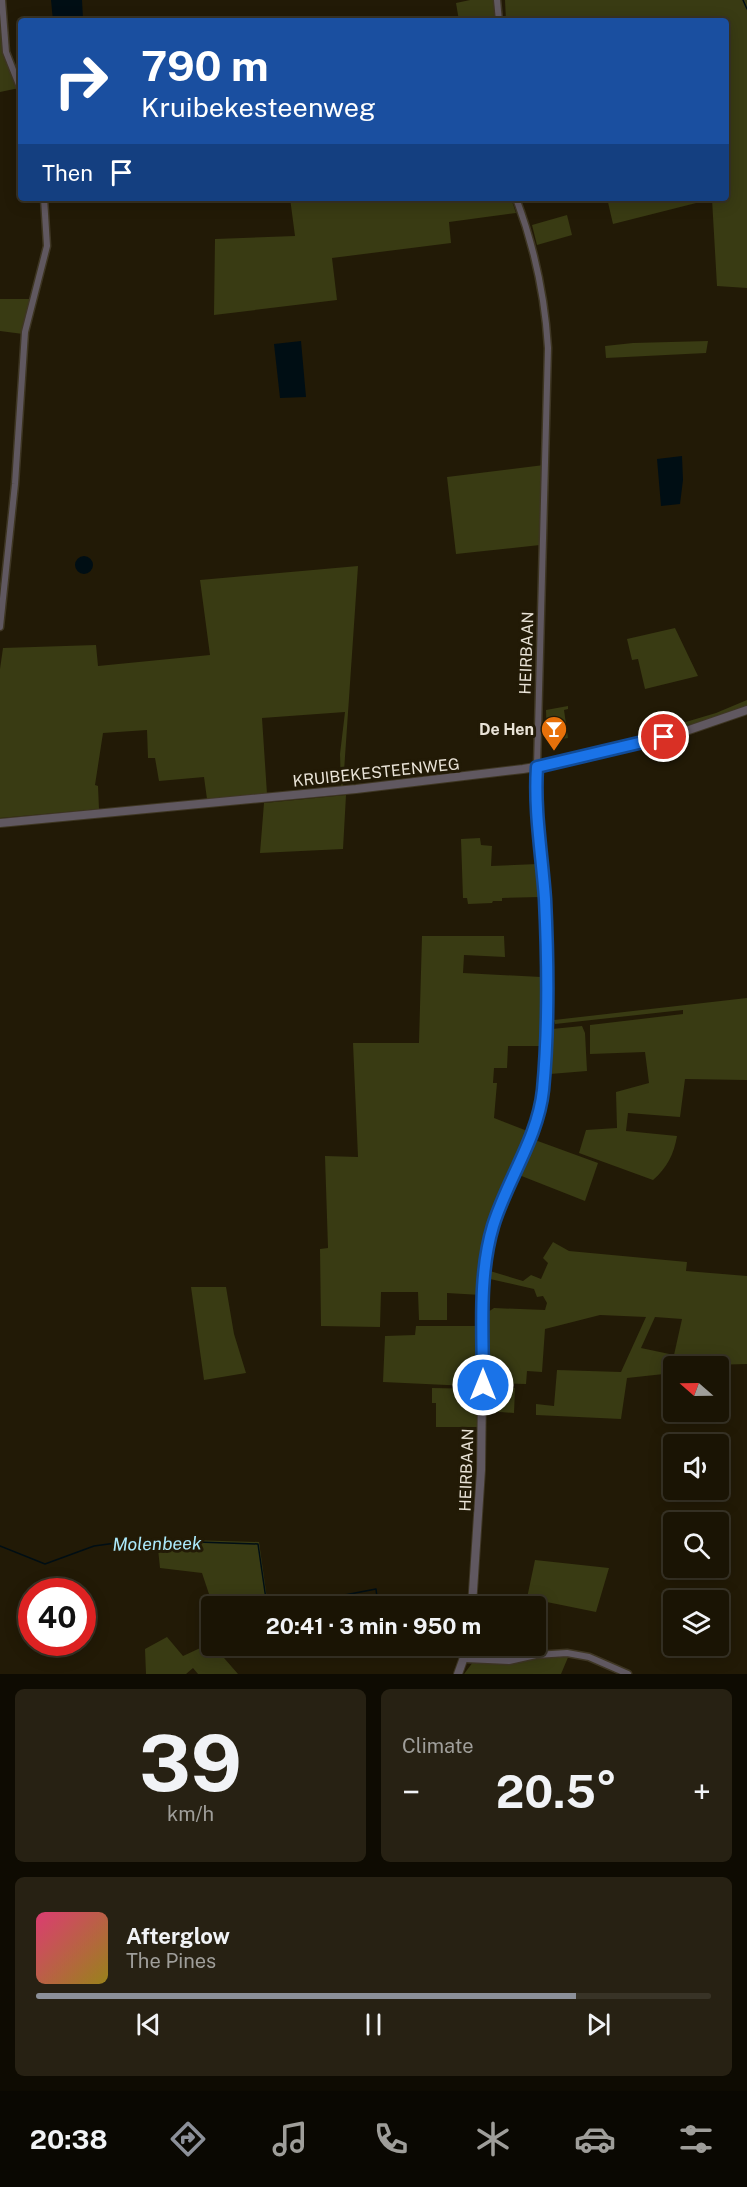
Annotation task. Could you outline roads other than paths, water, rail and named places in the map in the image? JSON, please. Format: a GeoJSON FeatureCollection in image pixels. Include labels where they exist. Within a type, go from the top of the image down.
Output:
{"type":"FeatureCollection","features":[{"type":"Feature","properties":{"kind":"street"},"geometry":{"type":"LineString","coordinates":[[2,0],[6,52],[18,82]]}},
{"type":"Feature","properties":{"kind":"street"},"geometry":{"type":"LineString","coordinates":[[497,0],[499,18]]}},
{"type":"Feature","properties":{"kind":"street"},"geometry":{"type":"LineString","coordinates":[[0,627],[14,493],[25,332],[47,246],[44,201]]}},
{"type":"Feature","properties":{"kind":"street","name":"HEIRBAAN"},"geometry":{"type":"LineString","coordinates":[[473,1596],[481,1470],[483,1313],[488,1247],[499,1208],[538,1118],[545,1061],[545,899],[535,791],[548,348],[546,323],[528,230],[517,201]]}},
{"type":"Feature","properties":{"kind":"street","name":"KRUIBEKESTEENWEG"},"geometry":{"type":"LineString","coordinates":[[0,823],[356,789],[537,767],[683,732],[747,710]]}},
{"type":"Feature","properties":{"kind":"street"},"geometry":{"type":"LineString","coordinates":[[466,1659],[509,1661],[536,1655],[567,1653],[589,1657],[628,1674]]}},
{"type":"Feature","properties":{"kind":"street"},"geometry":{"type":"LineString","coordinates":[[458,1674],[466,1656]]}},
{"type":"Feature","properties":{"kind":"waterway"},"geometry":{"type":"LineString","coordinates":[[743,0],[747,9]]}},
{"type":"Feature","properties":{"kind":"waterway","name":"Molenbeek"},"geometry":{"type":"LineString","coordinates":[[0,1546],[45,1564],[94,1546],[138,1540],[258,1544],[266,1596]]}},
{"type":"Feature","properties":{"kind":"waterway","name":"Molenbeek"},"geometry":{"type":"LineString","coordinates":[[339,1596],[376,1589],[377,1596]]}},
{"type":"Feature","properties":{"kind":"place","name":"De Hen"},"geometry":{"type":"Point","coordinates":[554,752]}}]}
